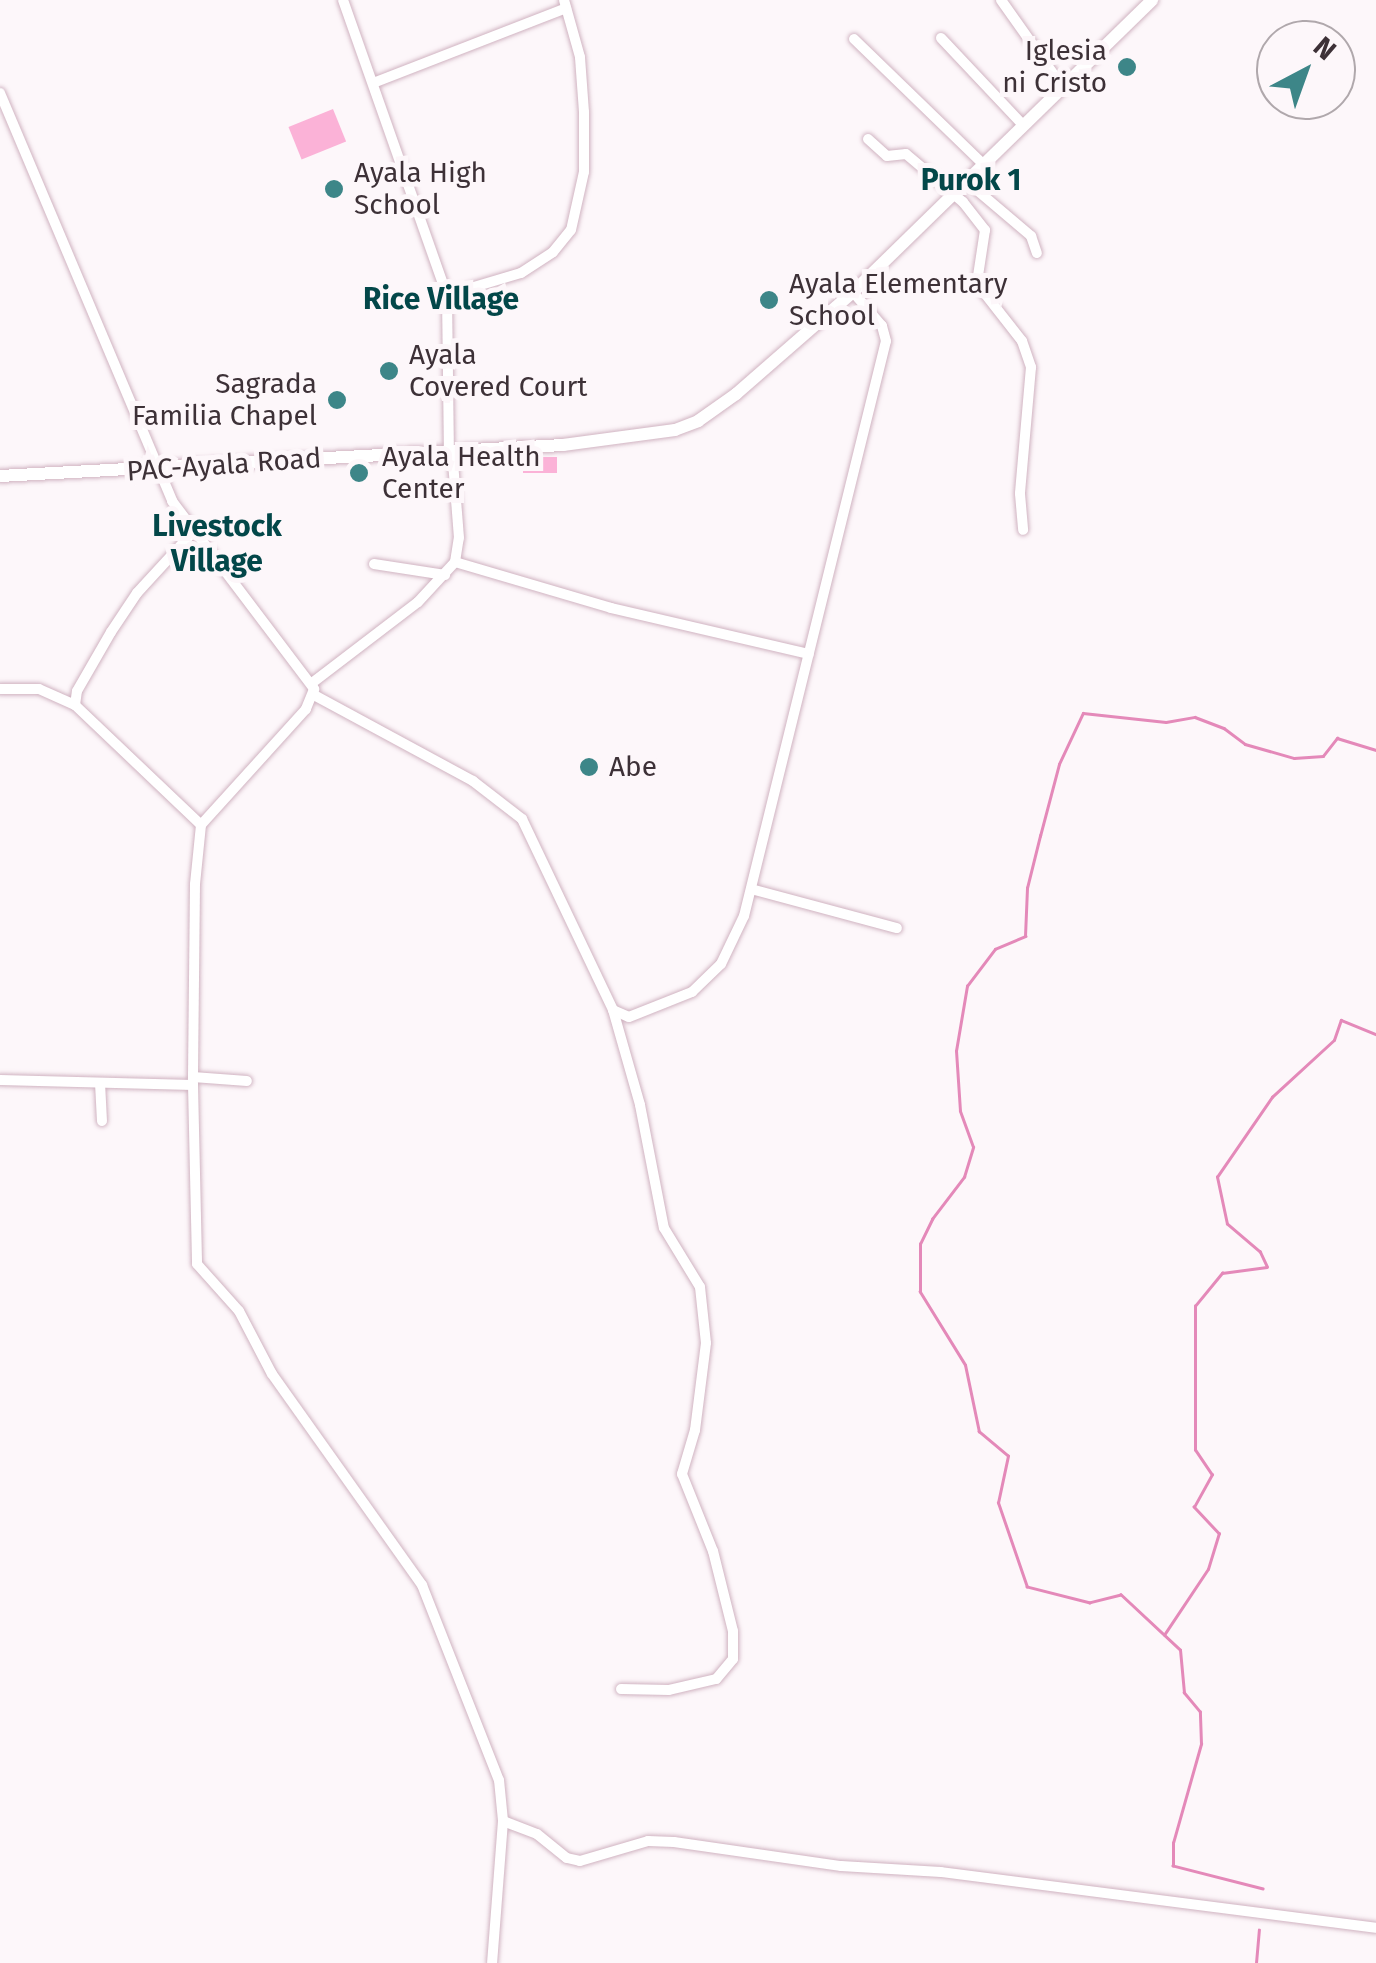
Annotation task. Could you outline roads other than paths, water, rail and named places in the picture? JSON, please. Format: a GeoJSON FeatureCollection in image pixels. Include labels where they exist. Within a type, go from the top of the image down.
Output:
{"type":"FeatureCollection","features":[{"type":"Feature","properties":{"kind":"street"},"geometry":{"type":"LineString","coordinates":[[343,0],[448,295],[450,450],[459,538],[455,562],[445,575],[313,689],[301,716],[201,825],[195,884],[196,1264],[240,1311],[272,1374],[422,1585],[499,1780],[503,1822],[492,1963]]}},
{"type":"Feature","properties":{"kind":"street"},"geometry":{"type":"LineString","coordinates":[[1001,0],[1062,86]]}},
{"type":"Feature","properties":{"kind":"street","name":"PAC-Ayala Road"},"geometry":{"type":"LineString","coordinates":[[0,476],[580,443],[675,430],[698,421],[736,394],[853,292],[951,192],[1152,0]]}},
{"type":"Feature","properties":{"kind":"street"},"geometry":{"type":"LineString","coordinates":[[373,83],[565,4],[580,57],[584,112],[584,172],[572,230],[553,252],[520,273],[448,295]]}},
{"type":"Feature","properties":{"kind":"street"},"geometry":{"type":"LineString","coordinates":[[941,38],[1023,125]]}},
{"type":"Feature","properties":{"kind":"street"},"geometry":{"type":"LineString","coordinates":[[854,39],[982,164]]}},
{"type":"Feature","properties":{"kind":"street"},"geometry":{"type":"LineString","coordinates":[[0,93],[156,470],[192,532],[313,689],[474,781],[515,811],[613,1010],[640,1105],[664,1228],[692,1269],[703,1297],[706,1331],[702,1378],[692,1443],[682,1474],[713,1551],[734,1646],[729,1668],[716,1679],[669,1690],[621,1689]]}},
{"type":"Feature","properties":{"kind":"street"},"geometry":{"type":"LineString","coordinates":[[868,139],[887,156],[906,154],[951,192],[984,230],[978,276],[982,290],[1022,341],[1031,367],[1020,494],[1023,530]]}},
{"type":"Feature","properties":{"kind":"street"},"geometry":{"type":"LineString","coordinates":[[965,180],[1031,236],[1038,252]]}},
{"type":"Feature","properties":{"kind":"street"},"geometry":{"type":"LineString","coordinates":[[613,1010],[629,1017],[692,992],[721,964],[744,916],[886,341],[882,326],[853,292]]}},
{"type":"Feature","properties":{"kind":"street"},"geometry":{"type":"LineString","coordinates":[[74,705],[77,691],[111,632],[192,532]]}},
{"type":"Feature","properties":{"kind":"street"},"geometry":{"type":"LineString","coordinates":[[455,562],[611,608],[809,654]]}},
{"type":"Feature","properties":{"kind":"street"},"geometry":{"type":"LineString","coordinates":[[374,564],[445,575]]}},
{"type":"Feature","properties":{"kind":"street"},"geometry":{"type":"LineString","coordinates":[[0,688],[38,689],[74,705],[201,825]]}},
{"type":"Feature","properties":{"kind":"street"},"geometry":{"type":"LineString","coordinates":[[750,889],[897,928]]}},
{"type":"Feature","properties":{"kind":"street"},"geometry":{"type":"LineString","coordinates":[[0,1080],[246,1080]]}},
{"type":"Feature","properties":{"kind":"street"},"geometry":{"type":"LineString","coordinates":[[100,1083],[102,1120]]}},
{"type":"Feature","properties":{"kind":"street"},"geometry":{"type":"LineString","coordinates":[[503,1822],[538,1834],[567,1858],[580,1861],[648,1841],[674,1842],[842,1866],[941,1872],[1376,1928]]}},
{"type":"Feature","properties":{"kind":"waterway"},"geometry":{"type":"LineString","coordinates":[[1263,1889],[1173,1866],[1173,1843],[1201,1744],[1200,1712],[1184,1693],[1180,1650],[1121,1595],[1090,1603],[1027,1587],[998,1503],[1008,1456],[979,1432],[965,1365],[920,1292],[920,1244],[932,1219],[964,1177],[973,1147],[960,1111],[956,1051],[967,986],[995,949],[1025,936],[1027,888],[1040,836],[1059,764],[1083,713],[1166,722],[1195,717],[1224,728],[1245,744],[1294,758],[1323,756],[1337,738],[1376,750]]}},
{"type":"Feature","properties":{"kind":"waterway"},"geometry":{"type":"LineString","coordinates":[[1164,1635],[1208,1569],[1219,1534],[1194,1507],[1212,1475],[1195,1450],[1195,1306],[1222,1273],[1267,1267],[1260,1252],[1227,1224],[1217,1177],[1272,1097],[1334,1040],[1341,1020],[1376,1034]]}},
{"type":"Feature","properties":{"kind":"waterway"},"geometry":{"type":"LineString","coordinates":[[1256,1963],[1259,1930]]}},
{"type":"Feature","properties":{"kind":"place","name":"Iglesia ni Cristo"},"geometry":{"type":"Point","coordinates":[1127,67]}},
{"type":"Feature","properties":{"kind":"place","name":"Ayala High School"},"geometry":{"type":"Point","coordinates":[334,189]}},
{"type":"Feature","properties":{"kind":"place","name":"Ayala Elementary School"},"geometry":{"type":"Point","coordinates":[769,300]}},
{"type":"Feature","properties":{"kind":"place","name":"Ayala Covered Court"},"geometry":{"type":"Point","coordinates":[389,371]}},
{"type":"Feature","properties":{"kind":"place","name":"Sagrada Familia Chapel"},"geometry":{"type":"Point","coordinates":[337,400]}},
{"type":"Feature","properties":{"kind":"place","name":"Ayala Health Center"},"geometry":{"type":"Point","coordinates":[359,473]}},
{"type":"Feature","properties":{"kind":"place","name":"Abe"},"geometry":{"type":"Point","coordinates":[589,767]}},
{"type":"Feature","properties":{"kind":"district","name":"Purok 1"},"geometry":{"type":"Point","coordinates":[971,180]}},
{"type":"Feature","properties":{"kind":"district","name":"Rice Village"},"geometry":{"type":"Point","coordinates":[441,299]}},
{"type":"Feature","properties":{"kind":"district","name":"Livestock Village"},"geometry":{"type":"Point","coordinates":[217,543]}}]}
